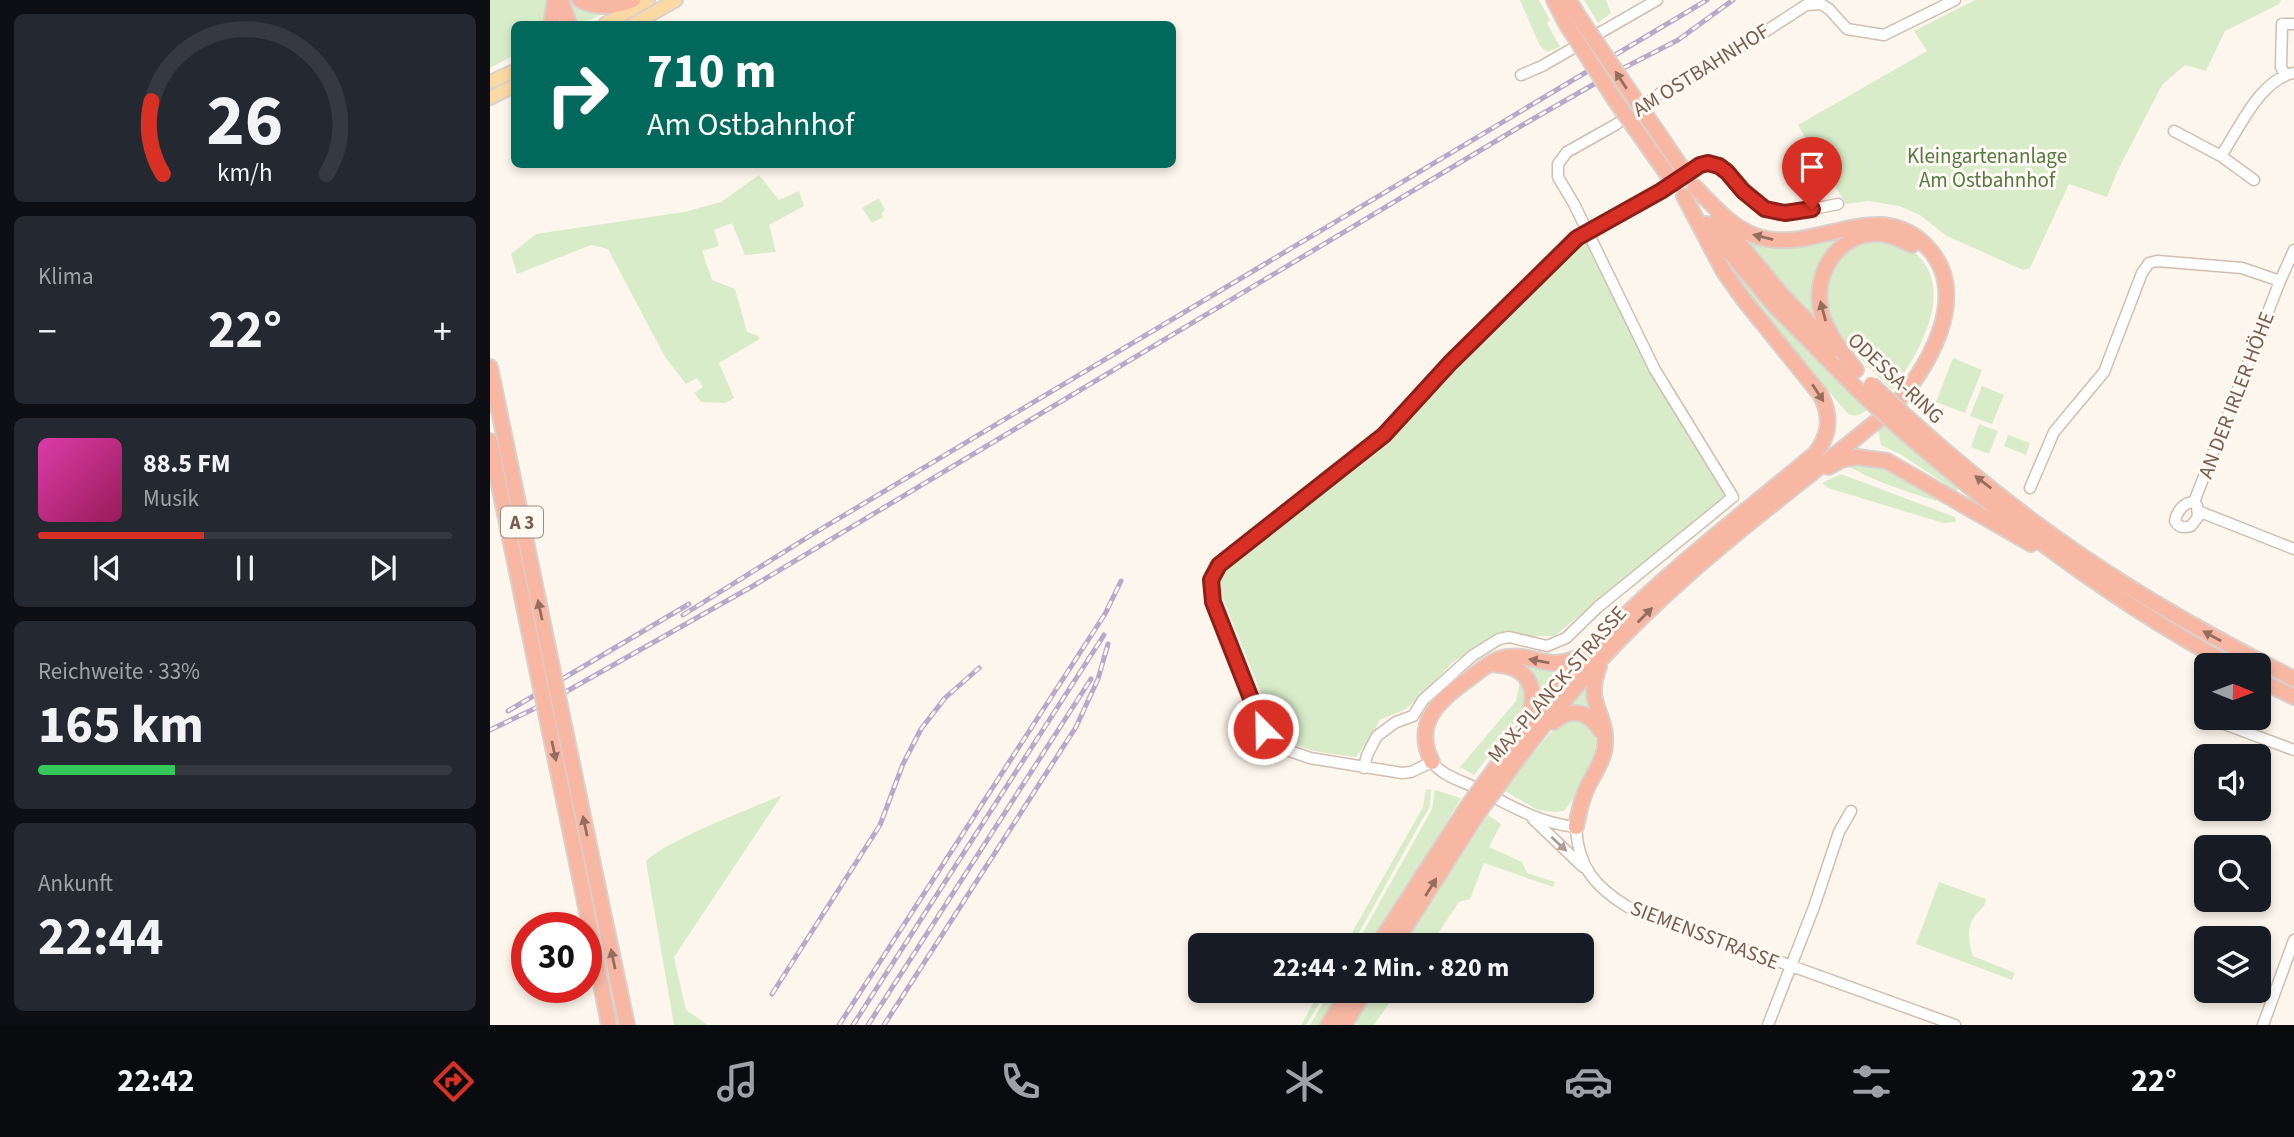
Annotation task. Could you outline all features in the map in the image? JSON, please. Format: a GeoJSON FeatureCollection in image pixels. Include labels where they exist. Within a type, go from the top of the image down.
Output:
{"type":"FeatureCollection","features":[{"type":"Feature","properties":{"kind":"highway"},"geometry":{"type":"LineString","coordinates":[[552,21],[555,0]]}},
{"type":"Feature","properties":{"kind":"highway"},"geometry":{"type":"LineString","coordinates":[[561,0],[568,21]]}},
{"type":"Feature","properties":{"kind":"highway"},"geometry":{"type":"LineString","coordinates":[[580,0],[609,7],[633,0]]}},
{"type":"Feature","properties":{"kind":"highway","name":"ODESSA-RING"},"geometry":{"type":"LineString","coordinates":[[1554,0],[1573,21],[1730,255],[1775,306],[1866,388],[1970,489],[2082,572],[2210,653]]}},
{"type":"Feature","properties":{"kind":"highway","name":"ODESSA-RING"},"geometry":{"type":"LineString","coordinates":[[1569,0],[1573,21]]}},
{"type":"Feature","properties":{"kind":"highway"},"geometry":{"type":"LineString","coordinates":[[1685,186],[1730,221],[1755,236],[1793,240],[1858,226],[1886,225],[1916,236],[1940,264],[1945,288],[1943,319],[1932,353],[1923,369],[1890,410],[1794,488]]}},
{"type":"Feature","properties":{"kind":"highway"},"geometry":{"type":"LineString","coordinates":[[1685,186],[1724,272],[1808,377],[1827,410],[1827,435],[1815,454],[1740,516]]}},
{"type":"Feature","properties":{"kind":"highway","name":"ODESSA-RING"},"geometry":{"type":"LineString","coordinates":[[1685,186],[1782,295],[1856,370],[1866,388]]}},
{"type":"Feature","properties":{"kind":"highway"},"geometry":{"type":"LineString","coordinates":[[1740,516],[1872,414],[1896,391],[1924,350],[1935,317],[1935,277],[1922,254],[1899,238],[1882,234],[1854,239],[1833,255],[1820,282],[1820,308],[1824,320],[1838,347],[1856,370]]}},
{"type":"Feature","properties":{"kind":"highway","name":"A 3"},"geometry":{"type":"LineString","coordinates":[[490,367],[626,1025]]}},
{"type":"Feature","properties":{"kind":"highway","name":"ODESSA-RING"},"geometry":{"type":"LineString","coordinates":[[1905,425],[2087,560],[2178,617],[2294,679]]}},
{"type":"Feature","properties":{"kind":"highway","name":"A 3"},"geometry":{"type":"LineString","coordinates":[[490,441],[609,1025]]}},
{"type":"Feature","properties":{"kind":"highway"},"geometry":{"type":"LineString","coordinates":[[1794,488],[1841,460],[1857,457],[1887,461],[2082,572]]}},
{"type":"Feature","properties":{"kind":"highway","name":"MAX-PLANCK-STRASSE"},"geometry":{"type":"LineString","coordinates":[[1597,654],[1689,573],[1794,488]]}},
{"type":"Feature","properties":{"kind":"highway","name":"MAX-PLANCK-STRASSE"},"geometry":{"type":"LineString","coordinates":[[1386,933],[1526,736],[1644,599],[1740,516]]}},
{"type":"Feature","properties":{"kind":"highway"},"geometry":{"type":"LineString","coordinates":[[1432,762],[1425,744],[1426,726],[1431,713],[1443,698],[1485,667],[1507,657],[1544,663],[1571,661],[1597,654],[1593,694],[1605,738],[1605,748],[1586,791],[1576,827]]}},
{"type":"Feature","properties":{"kind":"highway"},"geometry":{"type":"LineString","coordinates":[[1485,667],[1514,667],[1529,681],[1532,708],[1526,736]]}},
{"type":"Feature","properties":{"kind":"highway"},"geometry":{"type":"LineString","coordinates":[[2272,686],[2294,697]]}},
{"type":"Feature","properties":{"kind":"highway"},"geometry":{"type":"LineString","coordinates":[[1526,736],[1560,716],[1576,712],[1588,716],[1597,724],[1605,738]]}},
{"type":"Feature","properties":{"kind":"highway","name":"MAX-PLANCK-STRASSE"},"geometry":{"type":"LineString","coordinates":[[1401,933],[1474,808]]}},
{"type":"Feature","properties":{"kind":"highway"},"geometry":{"type":"LineString","coordinates":[[1328,1025],[1342,1003]]}},
{"type":"Feature","properties":{"kind":"highway"},"geometry":{"type":"LineString","coordinates":[[1344,1025],[1358,1003]]}},
{"type":"Feature","properties":{"kind":"main road"},"geometry":{"type":"LineString","coordinates":[[610,21],[648,0]]}},
{"type":"Feature","properties":{"kind":"main road"},"geometry":{"type":"LineString","coordinates":[[639,21],[676,0]]}},
{"type":"Feature","properties":{"kind":"main road"},"geometry":{"type":"LineString","coordinates":[[490,82],[511,72]]}},
{"type":"Feature","properties":{"kind":"main road"},"geometry":{"type":"LineString","coordinates":[[490,98],[511,88]]}},
{"type":"Feature","properties":{"kind":"street"},"geometry":{"type":"LineString","coordinates":[[1521,75],[1542,66],[1657,0]]}},
{"type":"Feature","properties":{"kind":"street","name":"AM OSTBAHNHOF"},"geometry":{"type":"LineString","coordinates":[[1364,768],[1367,755],[1377,736],[1396,722],[1413,716],[1423,700],[1472,656],[1499,639],[1509,637],[1547,646],[1566,638],[1598,607],[1733,497],[1656,370],[1558,177],[1558,163],[1567,152],[1807,5],[1821,4],[1847,29],[1884,35],[1955,0]]}},
{"type":"Feature","properties":{"kind":"street"},"geometry":{"type":"LineString","coordinates":[[2221,156],[2263,92],[2270,84],[2289,74],[2281,67],[2283,24],[2294,24]]}},
{"type":"Feature","properties":{"kind":"street"},"geometry":{"type":"LineString","coordinates":[[2174,131],[2221,156],[2254,180]]}},
{"type":"Feature","properties":{"kind":"street"},"geometry":{"type":"LineString","coordinates":[[1576,827],[1529,816],[1446,776],[1432,762],[1411,772],[1402,773],[1298,755],[1284,749],[1268,736],[1257,716],[1213,602],[1210,586],[1212,576],[1219,565],[1384,435],[1450,363],[1577,238],[1661,191],[1700,165],[1708,163],[1727,172],[1755,203],[1772,211],[1793,213],[1838,204]]}},
{"type":"Feature","properties":{"kind":"street","name":"AN DER IRLER HÖHE"},"geometry":{"type":"LineString","coordinates":[[2294,250],[2196,506],[2294,549]]}},
{"type":"Feature","properties":{"kind":"street"},"geometry":{"type":"LineString","coordinates":[[2030,488],[2054,432],[2104,372],[2142,273],[2149,263],[2157,261],[2242,268],[2280,281]]}},
{"type":"Feature","properties":{"kind":"street"},"geometry":{"type":"LineString","coordinates":[[2242,730],[2294,750]]}},
{"type":"Feature","properties":{"kind":"street","name":"SIEMENSSTRASSE"},"geometry":{"type":"LineString","coordinates":[[1792,968],[1839,832],[1851,811]]}},
{"type":"Feature","properties":{"kind":"street"},"geometry":{"type":"LineString","coordinates":[[1529,816],[1588,873]]}},
{"type":"Feature","properties":{"kind":"street","name":"SIEMENSSTRASSE"},"geometry":{"type":"LineString","coordinates":[[1576,827],[1578,849],[1588,873],[1608,896],[1628,907],[1955,1025]]}},
{"type":"Feature","properties":{"kind":"street"},"geometry":{"type":"LineString","coordinates":[[2263,1025],[2294,940]]}},
{"type":"Feature","properties":{"kind":"street"},"geometry":{"type":"LineString","coordinates":[[1768,1025],[1792,968]]}},
{"type":"Feature","properties":{"kind":"green space"},"geometry":{"type":"Polygon","coordinates":[[[490,0],[547,0],[548,12],[545,21],[511,21],[511,57],[490,68],[490,0]]]}},
{"type":"Feature","properties":{"kind":"green space"},"geometry":{"type":"Polygon","coordinates":[[[569,0],[604,13],[588,21],[577,21],[569,0]]]}},
{"type":"Feature","properties":{"kind":"green space"},"geometry":{"type":"Polygon","coordinates":[[[1520,0],[1539,0],[1560,47],[1547,52],[1540,46],[1520,0]]]}},
{"type":"Feature","properties":{"kind":"green space"},"geometry":{"type":"Polygon","coordinates":[[[1584,0],[1606,0],[1611,13],[1598,23],[1584,0]]]}},
{"type":"Feature","properties":{"kind":"green space","name":"Kleingartenanlage Am Ostbahnhof"},"geometry":{"type":"Polygon","coordinates":[[[1975,0],[2281,0],[2279,4],[2225,31],[2206,71],[2185,65],[2162,85],[2107,197],[2069,184],[2030,268],[2023,270],[1947,236],[1920,215],[1899,206],[1869,201],[1846,204],[1798,125],[1927,51],[1914,31],[1975,0]]]}},
{"type":"Feature","properties":{"kind":"green space"},"geometry":{"type":"Polygon","coordinates":[[[759,175],[779,200],[799,191],[804,206],[769,225],[776,252],[745,255],[732,223],[714,230],[719,246],[702,251],[712,280],[735,289],[747,332],[760,339],[719,363],[734,398],[725,403],[701,402],[694,393],[703,387],[697,378],[686,384],[665,357],[608,249],[591,245],[517,274],[511,254],[536,234],[684,212],[721,202],[759,175]]]}},
{"type":"Feature","properties":{"kind":"green space"},"geometry":{"type":"Polygon","coordinates":[[[879,198],[885,210],[881,213],[883,217],[872,223],[862,208],[879,198]]]}},
{"type":"Feature","properties":{"kind":"green space"},"geometry":{"type":"Polygon","coordinates":[[[1859,230],[1836,246],[1818,325],[1741,238],[1859,230]]]}},
{"type":"Feature","properties":{"kind":"green space"},"geometry":{"type":"Polygon","coordinates":[[[1881,238],[1911,250],[1925,265],[1932,282],[1930,320],[1913,359],[1892,390],[1837,336],[1823,298],[1831,266],[1852,244],[1881,238]]]}},
{"type":"Feature","properties":{"kind":"green space"},"geometry":{"type":"Polygon","coordinates":[[[1586,243],[1669,402],[1726,494],[1674,541],[1554,636],[1531,636],[1511,631],[1493,635],[1452,663],[1417,700],[1404,710],[1379,720],[1375,731],[1356,757],[1295,745],[1280,733],[1271,718],[1216,581],[1229,562],[1395,431],[1451,367],[1578,245],[1586,243]]]}},
{"type":"Feature","properties":{"kind":"green space"},"geometry":{"type":"Polygon","coordinates":[[[1730,262],[1867,410],[1857,415],[1847,413],[1741,287],[1727,266],[1730,262]]]}},
{"type":"Feature","properties":{"kind":"green space"},"geometry":{"type":"Polygon","coordinates":[[[1953,358],[1982,370],[1965,413],[1936,402],[1953,358]]]}},
{"type":"Feature","properties":{"kind":"green space"},"geometry":{"type":"Polygon","coordinates":[[[1982,386],[2004,395],[1992,424],[1970,416],[1982,386]]]}},
{"type":"Feature","properties":{"kind":"green space"},"geometry":{"type":"Polygon","coordinates":[[[1883,423],[1960,488],[1956,491],[1900,454],[1881,445],[1878,428],[1883,423]]]}},
{"type":"Feature","properties":{"kind":"green space"},"geometry":{"type":"Polygon","coordinates":[[[1979,424],[1998,431],[1989,454],[1971,447],[1979,424]]]}},
{"type":"Feature","properties":{"kind":"green space"},"geometry":{"type":"Polygon","coordinates":[[[2008,435],[2030,443],[2026,455],[2004,446],[2008,435]]]}},
{"type":"Feature","properties":{"kind":"green space"},"geometry":{"type":"Polygon","coordinates":[[[1842,462],[1869,464],[1892,471],[1938,494],[1936,501],[1876,480],[1842,462]]]}},
{"type":"Feature","properties":{"kind":"green space"},"geometry":{"type":"Polygon","coordinates":[[[1841,474],[1955,517],[1955,522],[1943,523],[1828,488],[1822,483],[1841,474]]]}},
{"type":"Feature","properties":{"kind":"green space"},"geometry":{"type":"Polygon","coordinates":[[[1510,661],[1567,667],[1538,701],[1510,661]]]}},
{"type":"Feature","properties":{"kind":"green space"},"geometry":{"type":"Polygon","coordinates":[[[1521,676],[1528,689],[1524,711],[1474,775],[1460,767],[1516,701],[1521,676]]]}},
{"type":"Feature","properties":{"kind":"green space"},"geometry":{"type":"Polygon","coordinates":[[[1588,685],[1598,718],[1569,707],[1588,685]]]}},
{"type":"Feature","properties":{"kind":"green space"},"geometry":{"type":"Polygon","coordinates":[[[1565,718],[1581,719],[1593,731],[1596,739],[1593,761],[1576,795],[1564,811],[1538,810],[1505,791],[1516,773],[1565,718]]]}},
{"type":"Feature","properties":{"kind":"green space"},"geometry":{"type":"Polygon","coordinates":[[[1426,789],[1431,790],[1430,806],[1359,933],[1352,933],[1423,807],[1426,789]]]}},
{"type":"Feature","properties":{"kind":"green space"},"geometry":{"type":"Polygon","coordinates":[[[1435,790],[1461,798],[1380,933],[1363,933],[1432,809],[1435,790]]]}},
{"type":"Feature","properties":{"kind":"green space"},"geometry":{"type":"Polygon","coordinates":[[[782,795],[674,957],[686,1010],[708,1025],[674,1025],[646,862],[669,845],[782,795]]]}},
{"type":"Feature","properties":{"kind":"green space"},"geometry":{"type":"Polygon","coordinates":[[[1488,815],[1501,824],[1489,847],[1522,862],[1527,873],[1555,882],[1553,887],[1484,863],[1470,899],[1459,902],[1438,933],[1411,933],[1488,815]]]}},
{"type":"Feature","properties":{"kind":"green space"},"geometry":{"type":"Polygon","coordinates":[[[1939,882],[1986,899],[1984,906],[1973,918],[1970,928],[1969,939],[1973,956],[2015,973],[2012,980],[1916,944],[1939,882]]]}},
{"type":"Feature","properties":{"kind":"green space"},"geometry":{"type":"Polygon","coordinates":[[[1313,1003],[1320,1003],[1306,1025],[1301,1025],[1313,1003]]]}},
{"type":"Feature","properties":{"kind":"green space"},"geometry":{"type":"Polygon","coordinates":[[[1323,1003],[1337,1003],[1323,1025],[1310,1025],[1323,1003]]]}},
{"type":"Feature","properties":{"kind":"green space"},"geometry":{"type":"Polygon","coordinates":[[[1366,1003],[1390,1003],[1374,1025],[1359,1025],[1354,1022],[1366,1003]]]}},
{"type":"Feature","properties":{"kind":"railway"},"geometry":{"type":"LineString","coordinates":[[683,615],[816,532],[1707,0]]}},
{"type":"Feature","properties":{"kind":"railway"},"geometry":{"type":"LineString","coordinates":[[490,730],[546,703],[753,586],[1526,123],[1678,40],[1733,0]]}},
{"type":"Feature","properties":{"kind":"railway"},"geometry":{"type":"LineString","coordinates":[[839,1025],[1105,614],[1121,581]]}},
{"type":"Feature","properties":{"kind":"railway"},"geometry":{"type":"LineString","coordinates":[[508,711],[689,604]]}},
{"type":"Feature","properties":{"kind":"railway"},"geometry":{"type":"LineString","coordinates":[[853,1025],[1104,635]]}},
{"type":"Feature","properties":{"kind":"railway"},"geometry":{"type":"LineString","coordinates":[[884,1025],[1076,727],[1098,679],[1108,644]]}},
{"type":"Feature","properties":{"kind":"railway"},"geometry":{"type":"LineString","coordinates":[[772,994],[880,825],[903,764],[921,729],[945,698],[979,668]]}},
{"type":"Feature","properties":{"kind":"railway"},"geometry":{"type":"LineString","coordinates":[[868,1025],[1091,679]]}},
{"type":"Feature","properties":{"kind":"route"},"geometry":{"type":"LineString","coordinates":[[1263,729],[1213,602],[1210,586],[1212,576],[1219,565],[1384,435],[1450,363],[1577,238],[1661,191],[1700,165],[1708,163],[1727,172],[1755,203],[1765,209],[1785,213],[1812,209]]}}]}
